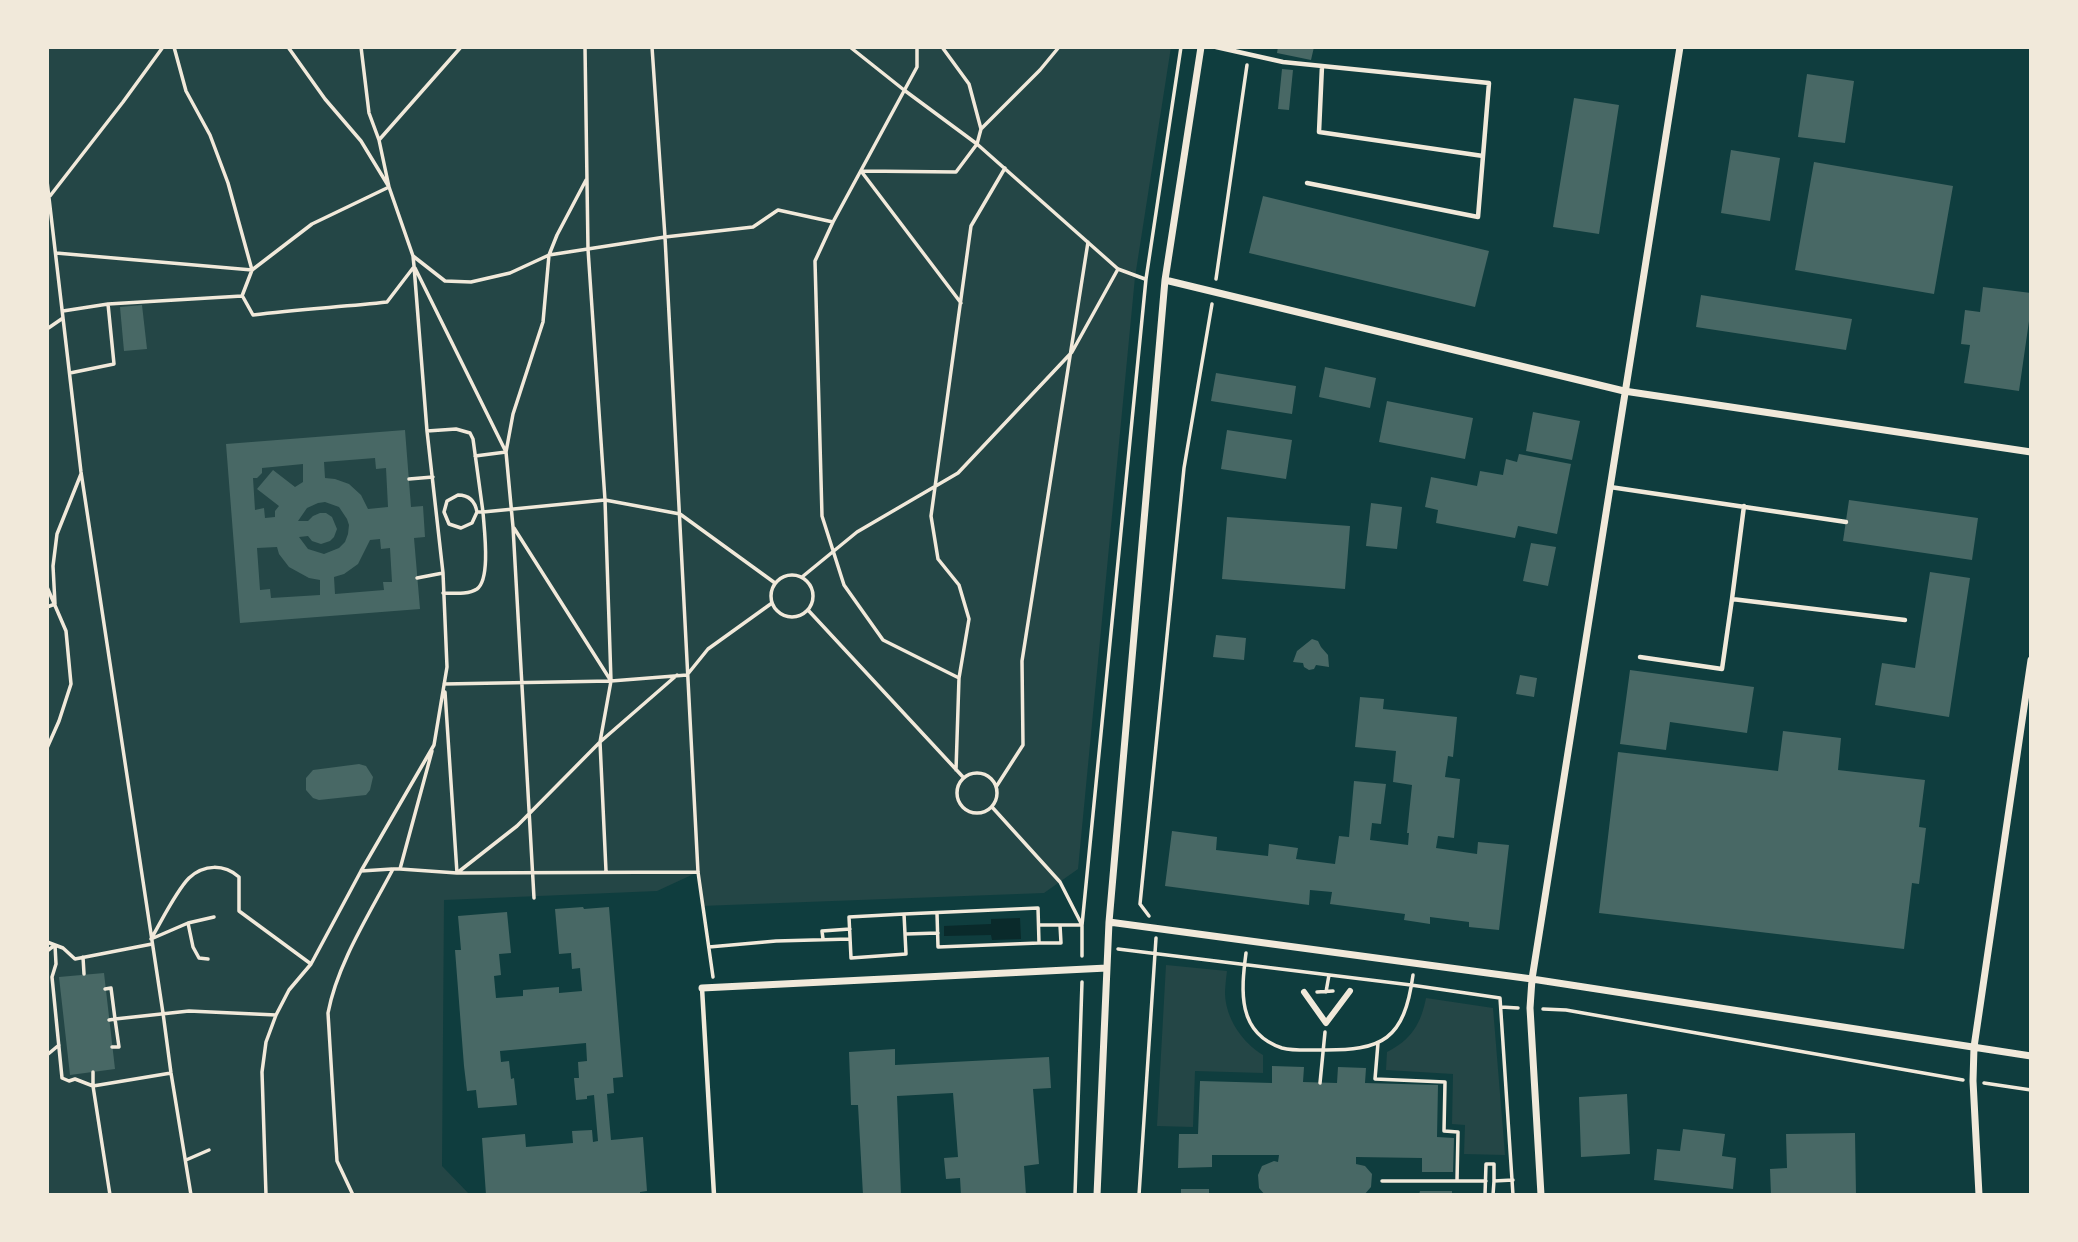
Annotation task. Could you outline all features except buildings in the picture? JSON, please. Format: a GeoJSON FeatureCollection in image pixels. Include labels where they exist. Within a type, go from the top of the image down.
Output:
{"type":"FeatureCollection","features":[{"type":"Feature","properties":{"kind":"street"},"geometry":{"type":"LineString","coordinates":[[1097,1195],[1109,922],[1164,280],[1201,47]]}},
{"type":"Feature","properties":{"kind":"street"},"geometry":{"type":"LineString","coordinates":[[1541,1195],[1530,1008],[1532,979],[1680,47]]}},
{"type":"Feature","properties":{"kind":"street"},"geometry":{"type":"LineString","coordinates":[[1164,280],[1624,391],[2031,452]]}},
{"type":"Feature","properties":{"kind":"street"},"geometry":{"type":"LineString","coordinates":[[1979,1195],[1973,1047],[2031,660]]}},
{"type":"Feature","properties":{"kind":"street"},"geometry":{"type":"LineString","coordinates":[[1109,922],[1532,979],[2031,1056]]}},
{"type":"Feature","properties":{"kind":"street"},"geometry":{"type":"LineString","coordinates":[[702,988],[1107,968]]}},
{"type":"Feature","properties":{"kind":"street"},"geometry":{"type":"LineString","coordinates":[[1304,992],[1326,1023],[1350,991]]}},
{"type":"Feature","properties":{"kind":"lane"},"geometry":{"type":"LineString","coordinates":[[1216,47],[1283,62],[1489,83],[1478,217],[1307,183]]}},
{"type":"Feature","properties":{"kind":"lane"},"geometry":{"type":"LineString","coordinates":[[1322,66],[1319,132],[1483,156]]}},
{"type":"Feature","properties":{"kind":"lane"},"geometry":{"type":"LineString","coordinates":[[1609,486],[1846,522]]}},
{"type":"Feature","properties":{"kind":"lane"},"geometry":{"type":"LineString","coordinates":[[1640,657],[1722,669],[1744,506]]}},
{"type":"Feature","properties":{"kind":"lane"},"geometry":{"type":"LineString","coordinates":[[1732,599],[1905,620]]}},
{"type":"Feature","properties":{"kind":"lane"},"geometry":{"type":"LineString","coordinates":[[702,988],[714,1195]]}},
{"type":"Feature","properties":{"kind":"path"},"geometry":{"type":"LineString","coordinates":[[49,197],[163,47]]}},
{"type":"Feature","properties":{"kind":"path"},"geometry":{"type":"LineString","coordinates":[[174,47],[186,91],[209,135],[228,183],[252,270]]}},
{"type":"Feature","properties":{"kind":"path"},"geometry":{"type":"LineString","coordinates":[[288,47],[325,99],[360,141],[389,187]]}},
{"type":"Feature","properties":{"kind":"path"},"geometry":{"type":"LineString","coordinates":[[361,47],[369,113],[379,140],[389,187],[413,256],[427,431],[443,573],[447,667],[434,745],[400,869]]}},
{"type":"Feature","properties":{"kind":"path"},"geometry":{"type":"LineString","coordinates":[[379,140],[461,47]]}},
{"type":"Feature","properties":{"kind":"path"},"geometry":{"type":"LineString","coordinates":[[585,47],[588,249],[605,500],[611,681],[600,742],[606,872]]}},
{"type":"Feature","properties":{"kind":"path"},"geometry":{"type":"LineString","coordinates":[[652,47],[665,237],[698,872],[715,987]]}},
{"type":"Feature","properties":{"kind":"path"},"geometry":{"type":"LineString","coordinates":[[850,47],[977,144],[1118,269],[1146,279],[1164,280]]}},
{"type":"Feature","properties":{"kind":"path"},"geometry":{"type":"LineString","coordinates":[[917,47],[917,66],[833,222],[815,261],[822,516],[844,585],[883,640],[959,678]]}},
{"type":"Feature","properties":{"kind":"path"},"geometry":{"type":"LineString","coordinates":[[942,47],[969,84],[981,130]]}},
{"type":"Feature","properties":{"kind":"path"},"geometry":{"type":"LineString","coordinates":[[861,171],[957,172],[977,144],[981,130],[1041,70],[1059,47]]}},
{"type":"Feature","properties":{"kind":"path"},"geometry":{"type":"LineString","coordinates":[[1075,1195],[1082,925],[1146,279],[1181,47]]}},
{"type":"Feature","properties":{"kind":"path"},"geometry":{"type":"LineString","coordinates":[[1139,1195],[1157,928],[1140,904],[1184,468],[1214,292],[1248,54]]}},
{"type":"Feature","properties":{"kind":"path"},"geometry":{"type":"LineString","coordinates":[[956,770],[959,678],[969,619],[959,585],[937,559],[931,516],[971,226],[1005,168]]}},
{"type":"Feature","properties":{"kind":"path"},"geometry":{"type":"LineString","coordinates":[[861,171],[961,304]]}},
{"type":"Feature","properties":{"kind":"path"},"geometry":{"type":"LineString","coordinates":[[534,898],[512,509],[506,452],[513,414],[543,322],[549,255],[587,178]]}},
{"type":"Feature","properties":{"kind":"path"},"geometry":{"type":"LineString","coordinates":[[47,181],[81,472],[191,1195]]}},
{"type":"Feature","properties":{"kind":"path"},"geometry":{"type":"LineString","coordinates":[[242,296],[252,270],[312,224],[389,187]]}},
{"type":"Feature","properties":{"kind":"path"},"geometry":{"type":"LineString","coordinates":[[413,256],[445,281],[471,282],[510,273],[549,255],[753,227],[778,210],[833,222]]}},
{"type":"Feature","properties":{"kind":"path"},"geometry":{"type":"LineString","coordinates":[[996,787],[1023,745],[1022,661],[1088,242]]}},
{"type":"Feature","properties":{"kind":"path"},"geometry":{"type":"LineString","coordinates":[[56,253],[252,270]]}},
{"type":"Feature","properties":{"kind":"path"},"geometry":{"type":"LineString","coordinates":[[242,296],[253,315],[387,302],[414,266]]}},
{"type":"Feature","properties":{"kind":"path"},"geometry":{"type":"LineString","coordinates":[[414,266],[506,452]]}},
{"type":"Feature","properties":{"kind":"path"},"geometry":{"type":"LineString","coordinates":[[802,577],[857,532],[958,473],[1072,352],[1118,269]]}},
{"type":"Feature","properties":{"kind":"path"},"geometry":{"type":"LineString","coordinates":[[63,311],[107,304],[242,296]]}},
{"type":"Feature","properties":{"kind":"path"},"geometry":{"type":"LineString","coordinates":[[70,373],[114,364],[107,304]]}},
{"type":"Feature","properties":{"kind":"path"},"geometry":{"type":"LineString","coordinates":[[47,329],[63,318]]}},
{"type":"Feature","properties":{"kind":"path"},"geometry":{"type":"LineString","coordinates":[[427,431],[456,429],[470,433],[483,512],[485,562],[482,582],[477,589],[467,593],[443,593]]}},
{"type":"Feature","properties":{"kind":"path"},"geometry":{"type":"LineString","coordinates":[[475,456],[506,452]]}},
{"type":"Feature","properties":{"kind":"path"},"geometry":{"type":"LineString","coordinates":[[55,604],[53,566],[57,534],[81,472]]}},
{"type":"Feature","properties":{"kind":"path"},"geometry":{"type":"LineString","coordinates":[[409,479],[433,477]]}},
{"type":"Feature","properties":{"kind":"path"},"geometry":{"type":"LineString","coordinates":[[458,495],[472,500],[477,512],[472,523],[461,528],[449,524],[444,512],[447,501],[458,495]]}},
{"type":"Feature","properties":{"kind":"path"},"geometry":{"type":"LineString","coordinates":[[477,512],[605,500],[680,514],[775,583]]}},
{"type":"Feature","properties":{"kind":"path"},"geometry":{"type":"LineString","coordinates":[[437,513],[444,512]]}},
{"type":"Feature","properties":{"kind":"path"},"geometry":{"type":"LineString","coordinates":[[513,527],[611,681]]}},
{"type":"Feature","properties":{"kind":"path"},"geometry":{"type":"LineString","coordinates":[[417,578],[443,573]]}},
{"type":"Feature","properties":{"kind":"path"},"geometry":{"type":"LineString","coordinates":[[788,575],[802,577],[809,583],[813,601],[802,614],[788,617],[775,609],[771,592],[775,583],[788,575]]}},
{"type":"Feature","properties":{"kind":"path"},"geometry":{"type":"LineString","coordinates":[[47,587],[66,631],[71,684],[47,748]]}},
{"type":"Feature","properties":{"kind":"path"},"geometry":{"type":"LineString","coordinates":[[444,683],[611,681],[687,674],[708,649],[772,603]]}},
{"type":"Feature","properties":{"kind":"path"},"geometry":{"type":"LineString","coordinates":[[47,607],[55,604]]}},
{"type":"Feature","properties":{"kind":"path"},"geometry":{"type":"LineString","coordinates":[[808,610],[963,777]]}},
{"type":"Feature","properties":{"kind":"path"},"geometry":{"type":"LineString","coordinates":[[457,873],[517,826],[600,742],[677,676]]}},
{"type":"Feature","properties":{"kind":"path"},"geometry":{"type":"LineString","coordinates":[[444,683],[457,873]]}},
{"type":"Feature","properties":{"kind":"path"},"geometry":{"type":"LineString","coordinates":[[266,1195],[262,1072],[266,1042],[276,1015],[289,990],[311,964],[434,745]]}},
{"type":"Feature","properties":{"kind":"path"},"geometry":{"type":"LineString","coordinates":[[976,772],[994,781],[996,787],[996,798],[992,807],[977,813],[962,807],[956,792],[963,777],[976,772]]}},
{"type":"Feature","properties":{"kind":"path"},"geometry":{"type":"LineString","coordinates":[[992,807],[1060,882],[1082,925]]}},
{"type":"Feature","properties":{"kind":"path"},"geometry":{"type":"LineString","coordinates":[[151,942],[190,877],[209,868],[221,866],[239,877],[239,911],[311,964]]}},
{"type":"Feature","properties":{"kind":"path"},"geometry":{"type":"LineString","coordinates":[[353,1195],[337,1161],[328,1013],[331,997],[353,945],[393,869],[457,873],[698,872]]}},
{"type":"Feature","properties":{"kind":"path"},"geometry":{"type":"LineString","coordinates":[[361,871],[400,869]]}},
{"type":"Feature","properties":{"kind":"path"},"geometry":{"type":"LineString","coordinates":[[904,914],[906,954],[851,958],[849,917],[904,914],[1038,908],[1040,943]]}},
{"type":"Feature","properties":{"kind":"path"},"geometry":{"type":"LineString","coordinates":[[937,913],[938,947],[1061,943],[1060,925]]}},
{"type":"Feature","properties":{"kind":"path"},"geometry":{"type":"LineString","coordinates":[[47,942],[63,948],[75,959],[151,942],[188,923],[214,917]]}},
{"type":"Feature","properties":{"kind":"path"},"geometry":{"type":"LineString","coordinates":[[188,923],[193,947],[199,958],[208,959]]}},
{"type":"Feature","properties":{"kind":"path"},"geometry":{"type":"LineString","coordinates":[[1039,925],[1082,925]]}},
{"type":"Feature","properties":{"kind":"path"},"geometry":{"type":"LineString","coordinates":[[823,940],[822,931],[850,929]]}},
{"type":"Feature","properties":{"kind":"path"},"geometry":{"type":"LineString","coordinates":[[905,934],[938,933]]}},
{"type":"Feature","properties":{"kind":"path"},"geometry":{"type":"LineString","coordinates":[[709,947],[851,939]]}},
{"type":"Feature","properties":{"kind":"path"},"geometry":{"type":"LineString","coordinates":[[47,951],[55,945]]}},
{"type":"Feature","properties":{"kind":"path"},"geometry":{"type":"LineString","coordinates":[[55,945],[56,964],[52,977],[62,1078],[69,1081],[75,1079],[93,1086],[171,1073]]}},
{"type":"Feature","properties":{"kind":"path"},"geometry":{"type":"LineString","coordinates":[[1108,948],[1500,998],[1513,1195]]}},
{"type":"Feature","properties":{"kind":"path"},"geometry":{"type":"LineString","coordinates":[[83,957],[84,975]]}},
{"type":"Feature","properties":{"kind":"path"},"geometry":{"type":"LineString","coordinates":[[1326,992],[1329,975]]}},
{"type":"Feature","properties":{"kind":"path"},"geometry":{"type":"LineString","coordinates":[[105,989],[111,988],[119,1047],[112,1048]]}},
{"type":"Feature","properties":{"kind":"path"},"geometry":{"type":"LineString","coordinates":[[55,1003],[62,1002]]}},
{"type":"Feature","properties":{"kind":"path"},"geometry":{"type":"LineString","coordinates":[[1501,1007],[1566,1010],[2031,1090]]}},
{"type":"Feature","properties":{"kind":"path"},"geometry":{"type":"LineString","coordinates":[[109,1020],[189,1011],[276,1015]]}},
{"type":"Feature","properties":{"kind":"path"},"geometry":{"type":"LineString","coordinates":[[1378,1043],[1375,1079],[1445,1082],[1444,1131],[1458,1132],[1457,1181]]}},
{"type":"Feature","properties":{"kind":"path"},"geometry":{"type":"LineString","coordinates":[[47,1055],[59,1045]]}},
{"type":"Feature","properties":{"kind":"path"},"geometry":{"type":"LineString","coordinates":[[1320,1083],[1324,1050]]}},
{"type":"Feature","properties":{"kind":"path"},"geometry":{"type":"LineString","coordinates":[[60,1058],[68,1057]]}},
{"type":"Feature","properties":{"kind":"path"},"geometry":{"type":"LineString","coordinates":[[93,1072],[110,1195]]}},
{"type":"Feature","properties":{"kind":"path"},"geometry":{"type":"LineString","coordinates":[[186,1160],[209,1150]]}},
{"type":"Feature","properties":{"kind":"path"},"geometry":{"type":"LineString","coordinates":[[1487,1195],[1486,1164],[1494,1164],[1493,1195]]}},
{"type":"Feature","properties":{"kind":"path"},"geometry":{"type":"LineString","coordinates":[[1493,1181],[1513,1180]]}},
{"type":"Feature","properties":{"kind":"path"},"geometry":{"type":"LineString","coordinates":[[1382,1181],[1486,1181]]}},
{"type":"Feature","properties":{"kind":"shaded area"},"geometry":{"type":"Polygon","coordinates":[[[47,47],[1171,47],[1135,277],[1078,869],[1044,893],[701,906],[698,872],[657,891],[444,900],[442,1166],[470,1195],[47,1195],[47,47]]]}},
{"type":"Feature","properties":{"kind":"shaded area"},"geometry":{"type":"Polygon","coordinates":[[[1020,918],[1021,939],[992,940],[991,935],[944,936],[944,926],[991,924],[991,919],[1020,918]]]}},
{"type":"Feature","properties":{"kind":"shaded area"},"geometry":{"type":"Polygon","coordinates":[[[1166,965],[1227,971],[1225,994],[1228,1012],[1242,1037],[1263,1055],[1263,1073],[1195,1071],[1193,1127],[1157,1126],[1166,965]]]}},
{"type":"Feature","properties":{"kind":"shaded area"},"geometry":{"type":"Polygon","coordinates":[[[1426,998],[1493,1008],[1505,1155],[1464,1154],[1465,1125],[1452,1124],[1453,1074],[1386,1070],[1387,1052],[1403,1042],[1414,1030],[1426,998]]]}}]}
